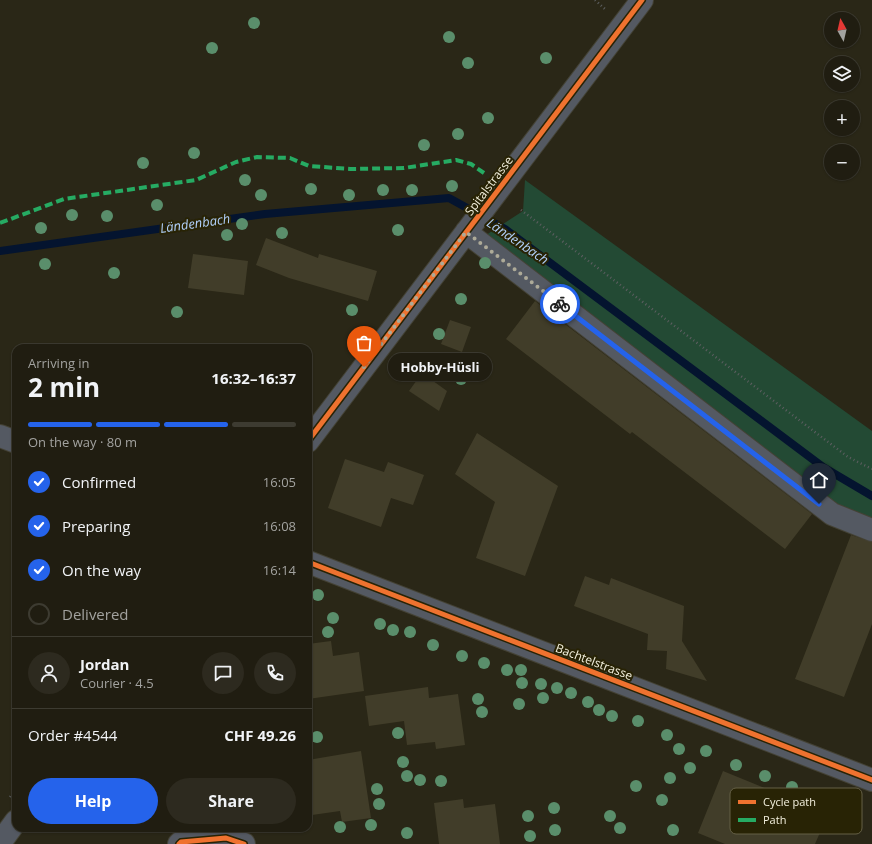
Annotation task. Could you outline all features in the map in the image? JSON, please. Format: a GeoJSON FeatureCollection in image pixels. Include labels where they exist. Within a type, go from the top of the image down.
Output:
{"type":"FeatureCollection","features":[{"type":"Feature","properties":{"kind":"street","name":"Spitalstrasse"},"geometry":{"type":"LineString","coordinates":[[312,436],[642,0]]}},
{"type":"Feature","properties":{"kind":"street"},"geometry":{"type":"LineString","coordinates":[[469,228],[832,514],[872,530]]}},
{"type":"Feature","properties":{"kind":"street"},"geometry":{"type":"LineString","coordinates":[[0,436],[12,440]]}},
{"type":"Feature","properties":{"kind":"street","name":"Bachtelstrasse"},"geometry":{"type":"LineString","coordinates":[[312,564],[872,780]]}},
{"type":"Feature","properties":{"kind":"street"},"geometry":{"type":"LineString","coordinates":[[0,842],[12,826]]}},
{"type":"Feature","properties":{"kind":"street"},"geometry":{"type":"LineString","coordinates":[[179,844],[181,842],[226,838],[244,844]]}},
{"type":"Feature","properties":{"kind":"path"},"geometry":{"type":"LineString","coordinates":[[595,0],[607,10]]}},
{"type":"Feature","properties":{"kind":"path"},"geometry":{"type":"LineString","coordinates":[[521,210],[848,457],[872,469]]}},
{"type":"Feature","properties":{"kind":"green space"},"geometry":{"type":"Polygon","coordinates":[[[525,180],[872,431],[872,522],[833,503],[486,235],[523,211],[525,180]]]}},
{"type":"Feature","properties":{"kind":"building"},"geometry":{"type":"Polygon","coordinates":[[[266,238],[318,258],[319,254],[377,271],[368,301],[289,278],[256,265],[266,238]]]}},
{"type":"Feature","properties":{"kind":"building"},"geometry":{"type":"Polygon","coordinates":[[[193,254],[248,261],[244,295],[188,288],[193,254]]]}},
{"type":"Feature","properties":{"kind":"building"},"geometry":{"type":"Polygon","coordinates":[[[535,301],[812,514],[785,549],[632,432],[630,434],[506,339],[535,301]]]}},
{"type":"Feature","properties":{"kind":"building"},"geometry":{"type":"Polygon","coordinates":[[[450,320],[471,327],[462,352],[441,344],[450,320]]]}},
{"type":"Feature","properties":{"kind":"building"},"geometry":{"type":"Polygon","coordinates":[[[422,373],[447,391],[439,411],[409,391],[422,373]]]}},
{"type":"Feature","properties":{"kind":"building"},"geometry":{"type":"Polygon","coordinates":[[[477,433],[558,486],[525,576],[476,558],[495,502],[455,474],[477,433]]]}},
{"type":"Feature","properties":{"kind":"building"},"geometry":{"type":"Polygon","coordinates":[[[345,459],[384,472],[388,462],[424,475],[413,505],[391,498],[381,527],[328,508],[345,459]]]}},
{"type":"Feature","properties":{"kind":"building"},"geometry":{"type":"Polygon","coordinates":[[[851,535],[872,542],[872,624],[844,697],[795,679],[851,535]]]}},
{"type":"Feature","properties":{"kind":"building"},"geometry":{"type":"Polygon","coordinates":[[[585,576],[609,585],[611,578],[684,606],[682,641],[707,681],[666,669],[667,651],[647,650],[648,634],[574,606],[585,576]]]}},
{"type":"Feature","properties":{"kind":"building"},"geometry":{"type":"Polygon","coordinates":[[[331,641],[333,656],[359,652],[364,691],[312,698],[312,643],[331,641]]]}},
{"type":"Feature","properties":{"kind":"building"},"geometry":{"type":"Polygon","coordinates":[[[428,687],[429,698],[458,694],[465,745],[436,749],[435,742],[407,745],[404,721],[369,726],[365,696],[428,687]]]}},
{"type":"Feature","properties":{"kind":"building"},"geometry":{"type":"Polygon","coordinates":[[[361,751],[371,818],[342,822],[340,811],[312,815],[312,759],[361,751]]]}},
{"type":"Feature","properties":{"kind":"building"},"geometry":{"type":"Polygon","coordinates":[[[723,771],[765,788],[730,788],[730,834],[819,834],[815,844],[725,844],[698,833],[723,771]]]}},
{"type":"Feature","properties":{"kind":"building"},"geometry":{"type":"Polygon","coordinates":[[[463,799],[464,808],[495,804],[500,844],[439,844],[434,803],[463,799]]]}},
{"type":"Feature","properties":{"kind":"waterway","name":"Ländenbach"},"geometry":{"type":"LineString","coordinates":[[0,251],[265,214],[449,198],[505,229],[823,467],[872,496]]}},
{"type":"Feature","properties":{"kind":"marked path"},"geometry":{"type":"LineString","coordinates":[[0,223],[64,199],[196,180],[236,162],[257,157],[290,158],[309,166],[350,169],[404,168],[456,160],[471,164],[484,173]]}},
{"type":"Feature","properties":{"kind":"cycle path"},"geometry":{"type":"LineString","coordinates":[[312,436],[642,0]]}},
{"type":"Feature","properties":{"kind":"cycle path"},"geometry":{"type":"LineString","coordinates":[[312,564],[872,780]]}},
{"type":"Feature","properties":{"kind":"cycle path"},"geometry":{"type":"LineString","coordinates":[[179,844],[181,842],[226,838],[244,844]]}},
{"type":"Feature","properties":{"kind":"way so far"},"geometry":{"type":"LineString","coordinates":[[364,367],[466,232],[560,304]]}},
{"type":"Feature","properties":{"kind":"place","name":"Hobby-Hüsli"},"geometry":{"type":"Point","coordinates":[364,367]}},
{"type":"Feature","properties":{"kind":"route"},"geometry":{"type":"LineString","coordinates":[[560,304],[819,504]]}}]}
